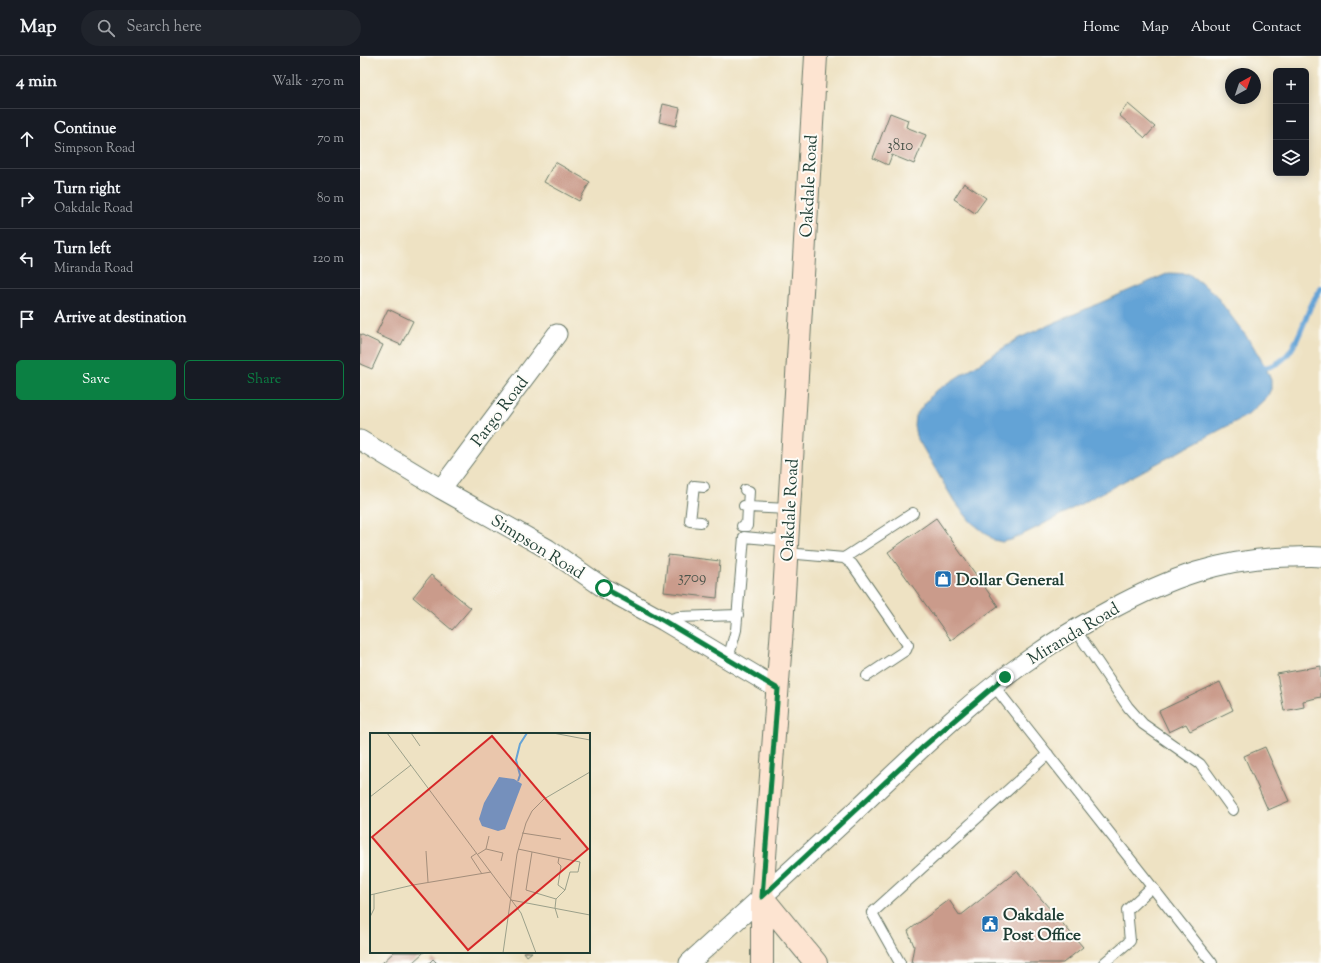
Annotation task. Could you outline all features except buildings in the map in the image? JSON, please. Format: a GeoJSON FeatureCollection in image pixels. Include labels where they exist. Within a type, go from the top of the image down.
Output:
{"type":"FeatureCollection","features":[{"type":"Feature","properties":{"kind":"main road","name":"Oakdale Road"},"geometry":{"type":"LineString","coordinates":[[762,963],[762,897],[778,689],[816,56]]}},
{"type":"Feature","properties":{"kind":"main road"},"geometry":{"type":"LineString","coordinates":[[762,897],[816,963]]}},
{"type":"Feature","properties":{"kind":"street","name":"Pargo Road"},"geometry":{"type":"LineString","coordinates":[[441,489],[557,334]]}},
{"type":"Feature","properties":{"kind":"street","name":"Simpson Road"},"geometry":{"type":"LineString","coordinates":[[360,440],[441,489],[548,549],[604,588],[664,621],[778,689]]}},
{"type":"Feature","properties":{"kind":"street","name":"Miranda Road"},"geometry":{"type":"LineString","coordinates":[[688,963],[762,897],[923,747],[994,686],[1040,651],[1075,629],[1134,597],[1166,583],[1210,567],[1270,557],[1321,557]]}},
{"type":"Feature","properties":{"kind":"lane"},"geometry":{"type":"LineString","coordinates":[[701,522],[690,522],[697,504],[694,486],[704,487]]}},
{"type":"Feature","properties":{"kind":"lane"},"geometry":{"type":"LineString","coordinates":[[728,659],[736,630],[738,615],[744,526],[749,491],[744,490]]}},
{"type":"Feature","properties":{"kind":"lane"},"geometry":{"type":"LineString","coordinates":[[746,507],[789,509]]}},
{"type":"Feature","properties":{"kind":"lane"},"geometry":{"type":"LineString","coordinates":[[844,558],[913,512]]}},
{"type":"Feature","properties":{"kind":"lane"},"geometry":{"type":"LineString","coordinates":[[744,537],[844,558],[852,564],[908,645],[906,650],[867,676]]}},
{"type":"Feature","properties":{"kind":"lane"},"geometry":{"type":"LineString","coordinates":[[664,621],[678,617],[738,615]]}},
{"type":"Feature","properties":{"kind":"lane"},"geometry":{"type":"LineString","coordinates":[[1075,629],[1128,707],[1143,724],[1200,764],[1233,810]]}},
{"type":"Feature","properties":{"kind":"lane"},"geometry":{"type":"LineString","coordinates":[[994,686],[1212,963]]}},
{"type":"Feature","properties":{"kind":"lane"},"geometry":{"type":"LineString","coordinates":[[900,963],[872,913],[1048,754]]}},
{"type":"Feature","properties":{"kind":"lane"},"geometry":{"type":"LineString","coordinates":[[1104,963],[1130,941],[1127,910],[1152,887]]}},
{"type":"Feature","properties":{"kind":"water"},"geometry":{"type":"Polygon","coordinates":[[[1169,273],[1189,274],[1214,293],[1252,344],[1266,368],[1271,380],[1271,389],[1267,397],[1248,415],[1036,528],[1011,540],[1002,542],[994,540],[971,522],[954,501],[916,436],[914,425],[915,416],[934,392],[1019,338],[1169,273]]]}},
{"type":"Feature","properties":{"kind":"waterway"},"geometry":{"type":"LineString","coordinates":[[1259,368],[1270,366],[1279,362],[1287,355],[1293,347],[1311,305],[1321,288]]}},
{"type":"Feature","properties":{"kind":"place","name":"Dollar General"},"geometry":{"type":"Point","coordinates":[943,579]}},
{"type":"Feature","properties":{"kind":"place","name":"Oakdale Post Office"},"geometry":{"type":"Point","coordinates":[990,924]}},
{"type":"Feature","properties":{"kind":"route"},"geometry":{"type":"LineString","coordinates":[[604,588],[664,621],[778,689],[762,897],[923,747],[970,705],[1005,677]]}}]}
